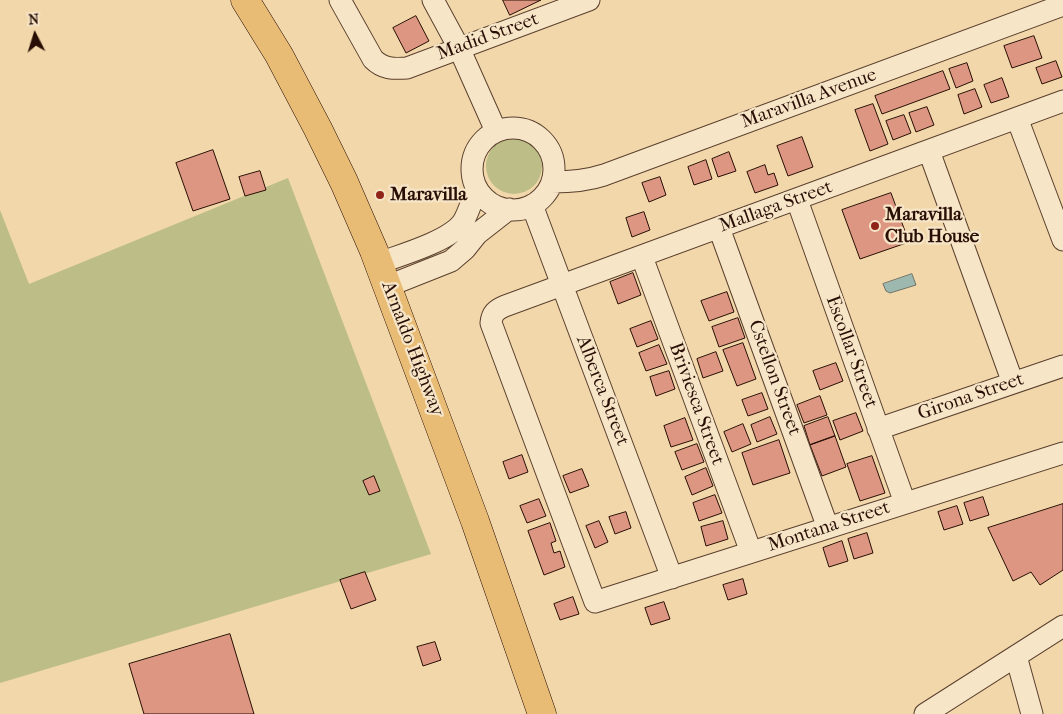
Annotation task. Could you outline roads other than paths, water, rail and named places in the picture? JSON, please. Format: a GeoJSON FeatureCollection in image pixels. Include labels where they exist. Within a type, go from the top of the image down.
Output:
{"type":"FeatureCollection","features":[{"type":"Feature","properties":{"kind":"main road","name":"Arnaldo Highway"},"geometry":{"type":"LineString","coordinates":[[245,0],[279,55],[318,129],[344,182],[383,274],[472,512],[539,713]]}},
{"type":"Feature","properties":{"kind":"street","name":"Madid Street"},"geometry":{"type":"LineString","coordinates":[[340,0],[373,59],[378,64],[396,69],[407,68],[589,0]]}},
{"type":"Feature","properties":{"kind":"street"},"geometry":{"type":"LineString","coordinates":[[433,0],[459,48],[496,131]]}},
{"type":"Feature","properties":{"kind":"street","name":"Maravilla Avenue"},"geometry":{"type":"LineString","coordinates":[[552,182],[583,181],[604,175],[1063,4]]}},
{"type":"Feature","properties":{"kind":"street","name":"Mallaga Street"},"geometry":{"type":"LineString","coordinates":[[595,602],[493,330],[492,316],[497,310],[1063,101]]}},
{"type":"Feature","properties":{"kind":"street"},"geometry":{"type":"LineString","coordinates":[[1017,118],[1063,240]]}},
{"type":"Feature","properties":{"kind":"street"},"geometry":{"type":"LineString","coordinates":[[522,128],[535,134],[545,143],[552,155],[554,168],[552,182],[547,191],[532,205],[520,209],[496,206],[485,199],[476,189],[472,176],[472,163],[476,149],[484,138],[496,131],[522,128]]}},
{"type":"Feature","properties":{"kind":"street"},"geometry":{"type":"LineString","coordinates":[[929,151],[1013,383]]}},
{"type":"Feature","properties":{"kind":"street"},"geometry":{"type":"LineString","coordinates":[[383,274],[444,238],[454,230],[463,221],[476,189]]}},
{"type":"Feature","properties":{"kind":"street","name":"Escollar Street"},"geometry":{"type":"LineString","coordinates":[[796,200],[905,503]]}},
{"type":"Feature","properties":{"kind":"street","name":"Alberca Street"},"geometry":{"type":"LineString","coordinates":[[532,205],[672,578]]}},
{"type":"Feature","properties":{"kind":"street"},"geometry":{"type":"LineString","coordinates":[[383,274],[451,261],[465,249],[477,234],[509,209]]}},
{"type":"Feature","properties":{"kind":"street","name":"Cstellon Street"},"geometry":{"type":"LineString","coordinates":[[719,228],[828,528]]}},
{"type":"Feature","properties":{"kind":"street","name":"Briviesca Street"},"geometry":{"type":"LineString","coordinates":[[642,256],[751,552]]}},
{"type":"Feature","properties":{"kind":"street","name":"Girona Street"},"geometry":{"type":"LineString","coordinates":[[878,429],[1063,366]]}},
{"type":"Feature","properties":{"kind":"street","name":"Montana Street"},"geometry":{"type":"LineString","coordinates":[[595,602],[1063,453]]}},
{"type":"Feature","properties":{"kind":"street"},"geometry":{"type":"LineString","coordinates":[[925,714],[944,708],[1016,656],[1063,626]]}},
{"type":"Feature","properties":{"kind":"street"},"geometry":{"type":"LineString","coordinates":[[1016,656],[1032,714]]}},
{"type":"Feature","properties":{"kind":"water"},"geometry":{"type":"Polygon","coordinates":[[[912,274],[916,285],[890,293],[886,291],[883,284],[912,274]]]}},
{"type":"Feature","properties":{"kind":"place","name":"Maravilla"},"geometry":{"type":"Point","coordinates":[380,195]}},
{"type":"Feature","properties":{"kind":"place","name":"Maravilla Club House"},"geometry":{"type":"Point","coordinates":[875,226]}}]}
